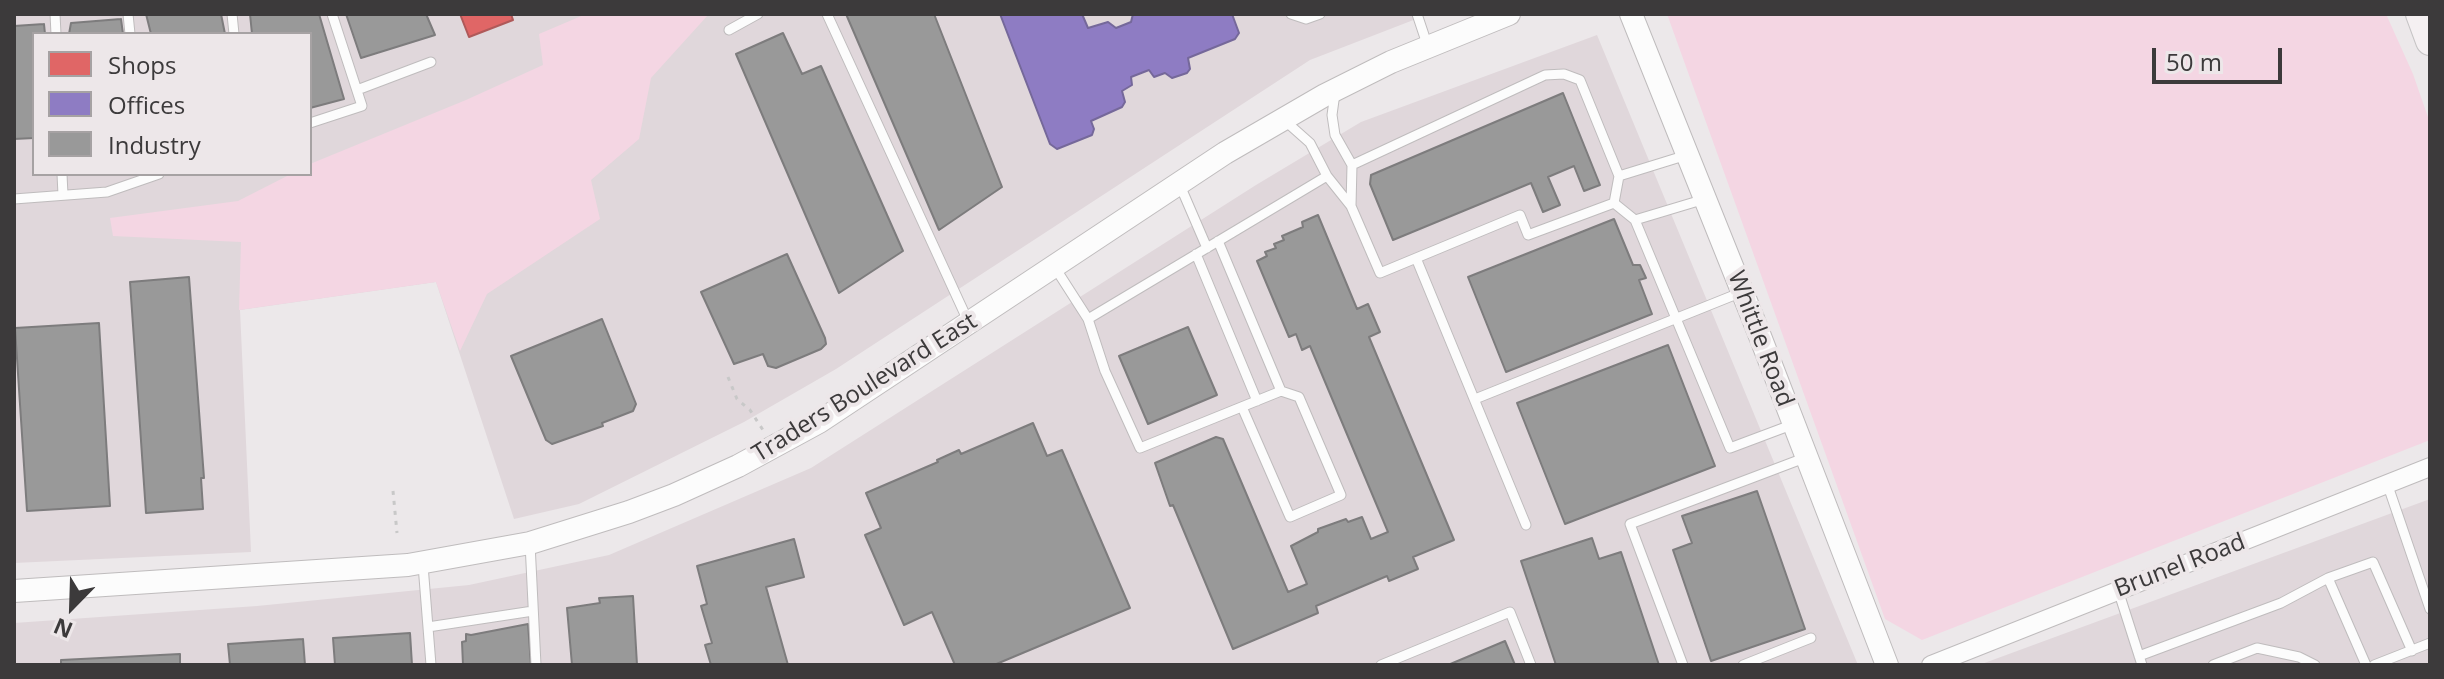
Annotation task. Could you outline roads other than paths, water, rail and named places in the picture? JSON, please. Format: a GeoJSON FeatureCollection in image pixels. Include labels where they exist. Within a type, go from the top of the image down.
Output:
{"type":"FeatureCollection","features":[{"type":"Feature","properties":{"kind":"main road"},"geometry":{"type":"LineString","coordinates":[[2420,14],[2430,41]]}},
{"type":"Feature","properties":{"kind":"street","name":"Traders Boulevard East"},"geometry":{"type":"LineString","coordinates":[[14,591],[228,579],[423,563],[530,543],[674,495],[774,447],[849,403],[1179,183],[1335,89],[1509,14]]}},
{"type":"Feature","properties":{"kind":"street","name":"Whittle Road"},"geometry":{"type":"LineString","coordinates":[[1631,14],[1887,665]]}},
{"type":"Feature","properties":{"kind":"street","name":"Brunel Road"},"geometry":{"type":"LineString","coordinates":[[1931,665],[2430,467]]}},
{"type":"Feature","properties":{"kind":"lane"},"geometry":{"type":"LineString","coordinates":[[312,122],[362,106],[332,14]]}},
{"type":"Feature","properties":{"kind":"lane"},"geometry":{"type":"LineString","coordinates":[[729,30],[758,14]]}},
{"type":"Feature","properties":{"kind":"lane"},"geometry":{"type":"LineString","coordinates":[[827,14],[969,325]]}},
{"type":"Feature","properties":{"kind":"lane"},"geometry":{"type":"LineString","coordinates":[[1291,14],[1306,19],[1320,14]]}},
{"type":"Feature","properties":{"kind":"lane"},"geometry":{"type":"LineString","coordinates":[[1417,14],[1428,47]]}},
{"type":"Feature","properties":{"kind":"lane"},"geometry":{"type":"LineString","coordinates":[[357,90],[431,62]]}},
{"type":"Feature","properties":{"kind":"lane"},"geometry":{"type":"LineString","coordinates":[[1352,165],[1545,75],[1564,74],[1580,80],[1619,176],[1614,203]]}},
{"type":"Feature","properties":{"kind":"lane"},"geometry":{"type":"LineString","coordinates":[[1335,89],[1332,115],[1335,135],[1352,165],[1351,206]]}},
{"type":"Feature","properties":{"kind":"lane"},"geometry":{"type":"LineString","coordinates":[[1283,119],[1310,143],[1327,176],[1351,206],[1380,273],[1520,215],[1528,235],[1614,203]]}},
{"type":"Feature","properties":{"kind":"lane"},"geometry":{"type":"LineString","coordinates":[[1619,176],[1687,155]]}},
{"type":"Feature","properties":{"kind":"lane"},"geometry":{"type":"LineString","coordinates":[[62,176],[63,195]]}},
{"type":"Feature","properties":{"kind":"lane"},"geometry":{"type":"LineString","coordinates":[[14,199],[107,192],[146,176]]}},
{"type":"Feature","properties":{"kind":"lane"},"geometry":{"type":"LineString","coordinates":[[1088,319],[1327,176]]}},
{"type":"Feature","properties":{"kind":"lane"},"geometry":{"type":"LineString","coordinates":[[1179,183],[1207,248]]}},
{"type":"Feature","properties":{"kind":"lane"},"geometry":{"type":"LineString","coordinates":[[1635,220],[1705,199]]}},
{"type":"Feature","properties":{"kind":"lane"},"geometry":{"type":"LineString","coordinates":[[1614,203],[1635,220],[1730,448],[1794,424]]}},
{"type":"Feature","properties":{"kind":"lane"},"geometry":{"type":"LineString","coordinates":[[1218,241],[1281,391]]}},
{"type":"Feature","properties":{"kind":"lane"},"geometry":{"type":"LineString","coordinates":[[1196,254],[1257,401]]}},
{"type":"Feature","properties":{"kind":"lane"},"geometry":{"type":"LineString","coordinates":[[1416,258],[1526,525]]}},
{"type":"Feature","properties":{"kind":"lane"},"geometry":{"type":"LineString","coordinates":[[1054,265],[1088,319],[1105,371],[1140,448],[1281,391],[1299,397],[1341,495],[1290,517],[1242,407]]}},
{"type":"Feature","properties":{"kind":"lane"},"geometry":{"type":"LineString","coordinates":[[1475,399],[1742,292]]}},
{"type":"Feature","properties":{"kind":"lane"},"geometry":{"type":"LineString","coordinates":[[1683,665],[1630,524],[1807,457]]}},
{"type":"Feature","properties":{"kind":"lane"},"geometry":{"type":"LineString","coordinates":[[2388,486],[2430,609]]}},
{"type":"Feature","properties":{"kind":"lane"},"geometry":{"type":"LineString","coordinates":[[530,543],[536,665]]}},
{"type":"Feature","properties":{"kind":"lane"},"geometry":{"type":"LineString","coordinates":[[2118,590],[2140,660],[2281,603],[2328,578],[2373,562],[2412,651]]}},
{"type":"Feature","properties":{"kind":"lane"},"geometry":{"type":"LineString","coordinates":[[423,563],[431,665]]}},
{"type":"Feature","properties":{"kind":"lane"},"geometry":{"type":"LineString","coordinates":[[2328,578],[2366,665]]}},
{"type":"Feature","properties":{"kind":"lane"},"geometry":{"type":"LineString","coordinates":[[428,627],[533,611]]}},
{"type":"Feature","properties":{"kind":"lane"},"geometry":{"type":"LineString","coordinates":[[1381,665],[1510,612],[1531,665]]}},
{"type":"Feature","properties":{"kind":"lane"},"geometry":{"type":"LineString","coordinates":[[1743,665],[1811,638]]}},
{"type":"Feature","properties":{"kind":"lane"},"geometry":{"type":"LineString","coordinates":[[2374,665],[2430,643]]}},
{"type":"Feature","properties":{"kind":"lane"},"geometry":{"type":"LineString","coordinates":[[2213,665],[2257,648],[2299,657],[2315,665]]}},
{"type":"Feature","properties":{"kind":"lane"},"geometry":{"type":"LineString","coordinates":[[1410,652],[1416,665]]}}]}
